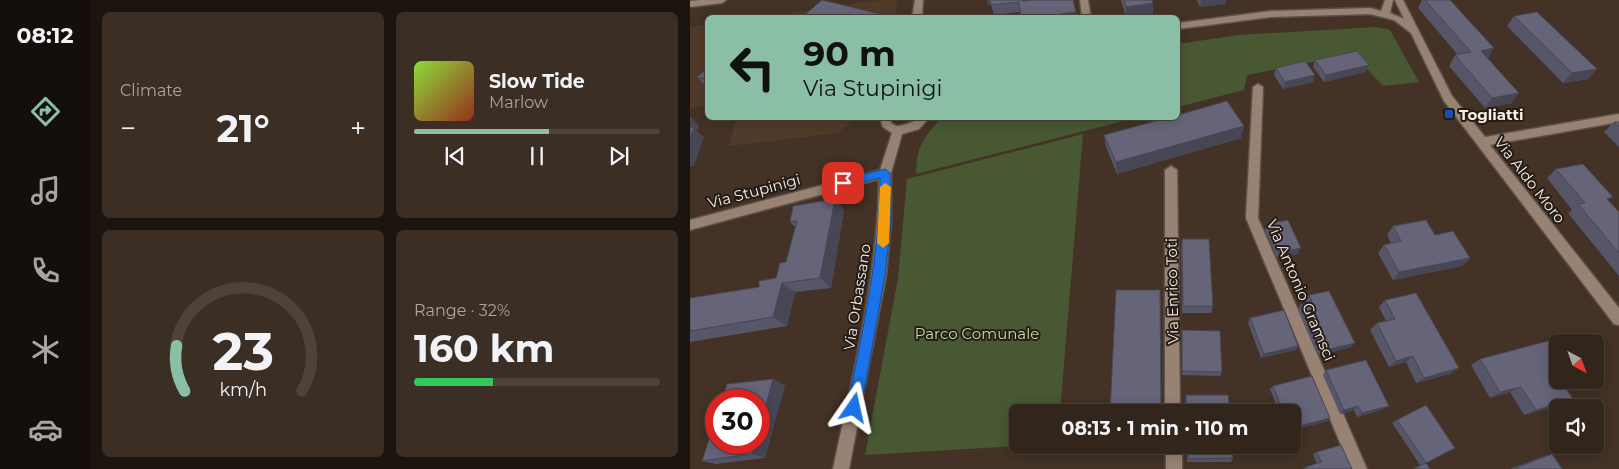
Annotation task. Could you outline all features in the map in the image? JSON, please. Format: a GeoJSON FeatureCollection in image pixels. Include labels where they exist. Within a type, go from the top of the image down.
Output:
{"type":"FeatureCollection","features":[{"type":"Feature","properties":{"kind":"street"},"geometry":{"type":"LineString","coordinates":[[690,4],[722,0]]}},
{"type":"Feature","properties":{"kind":"street"},"geometry":{"type":"LineString","coordinates":[[917,15],[919,0]]}},
{"type":"Feature","properties":{"kind":"street"},"geometry":{"type":"LineString","coordinates":[[1084,0],[1086,15]]}},
{"type":"Feature","properties":{"kind":"street"},"geometry":{"type":"LineString","coordinates":[[1385,14],[1389,0]]}},
{"type":"Feature","properties":{"kind":"street","name":"Via Aldo Moro"},"geometry":{"type":"LineString","coordinates":[[1399,0],[1448,98],[1619,319]]}},
{"type":"Feature","properties":{"kind":"street"},"geometry":{"type":"LineString","coordinates":[[1180,26],[1271,14],[1358,11],[1385,14],[1406,24],[1416,34]]}},
{"type":"Feature","properties":{"kind":"street","name":"Via Antonio Gramsci"},"geometry":{"type":"LineString","coordinates":[[1258,86],[1252,218],[1359,469]]}},
{"type":"Feature","properties":{"kind":"street"},"geometry":{"type":"LineString","coordinates":[[1482,142],[1619,118]]}},
{"type":"Feature","properties":{"kind":"street"},"geometry":{"type":"LineString","coordinates":[[885,120],[885,123],[890,128],[898,131],[916,127],[922,120]]}},
{"type":"Feature","properties":{"kind":"street","name":"Via Orbassano"},"geometry":{"type":"LineString","coordinates":[[841,469],[879,276],[885,222],[885,173],[898,131]]}},
{"type":"Feature","properties":{"kind":"street","name":"Via Enrico Toti"},"geometry":{"type":"LineString","coordinates":[[1171,170],[1173,404]]}},
{"type":"Feature","properties":{"kind":"street","name":"Via Stupinigi"},"geometry":{"type":"LineString","coordinates":[[690,225],[885,173]]}},
{"type":"Feature","properties":{"kind":"street"},"geometry":{"type":"LineString","coordinates":[[1174,454],[1174,469]]}},
{"type":"Feature","properties":{"kind":"shaded area"},"geometry":{"type":"Polygon","coordinates":[[[880,0],[897,0],[896,15],[777,15],[880,0]]]}},
{"type":"Feature","properties":{"kind":"shaded area"},"geometry":{"type":"Polygon","coordinates":[[[705,24],[705,106],[690,108],[690,27],[705,24]]]}},
{"type":"Feature","properties":{"kind":"shaded area"},"geometry":{"type":"Polygon","coordinates":[[[736,120],[853,120],[839,133],[729,146],[736,120]]]}},
{"type":"Feature","properties":{"kind":"green space"},"geometry":{"type":"Polygon","coordinates":[[[1376,27],[1390,30],[1419,82],[1383,86],[1353,54],[1247,75],[1244,90],[1180,106],[1180,44],[1238,35],[1376,27]]]}},
{"type":"Feature","properties":{"kind":"green space"},"geometry":{"type":"Polygon","coordinates":[[[940,120],[1127,120],[916,174],[919,149],[930,131],[940,120]]]}},
{"type":"Feature","properties":{"kind":"green space","name":"Parco Comunale"},"geometry":{"type":"Polygon","coordinates":[[[1083,134],[1061,404],[1009,404],[1009,447],[865,455],[898,278],[907,179],[1083,134]]]}},
{"type":"Feature","properties":{"kind":"building"},"geometry":{"type":"Polygon","coordinates":[[[822,0],[884,15],[804,15],[822,0]]]}},
{"type":"Feature","properties":{"kind":"building"},"geometry":{"type":"Polygon","coordinates":[[[990,0],[1073,0],[1076,12],[1061,15],[1021,15],[1019,2],[991,5],[990,0]]]}},
{"type":"Feature","properties":{"kind":"building"},"geometry":{"type":"Polygon","coordinates":[[[1124,0],[1152,0],[1153,3],[1126,7],[1124,0]]]}},
{"type":"Feature","properties":{"kind":"building"},"geometry":{"type":"Polygon","coordinates":[[[1425,0],[1450,0],[1494,48],[1481,51],[1519,93],[1492,98],[1455,55],[1471,52],[1425,0]]]}},
{"type":"Feature","properties":{"kind":"building"},"geometry":{"type":"Polygon","coordinates":[[[1537,12],[1597,69],[1572,73],[1514,16],[1537,12]]]}},
{"type":"Feature","properties":{"kind":"building"},"geometry":{"type":"Polygon","coordinates":[[[1357,51],[1369,65],[1326,75],[1315,60],[1357,51]]]}},
{"type":"Feature","properties":{"kind":"building"},"geometry":{"type":"Polygon","coordinates":[[[1305,61],[1315,75],[1285,82],[1276,68],[1305,61]]]}},
{"type":"Feature","properties":{"kind":"building"},"geometry":{"type":"Polygon","coordinates":[[[705,70],[705,79],[697,77],[705,70]]]}},
{"type":"Feature","properties":{"kind":"building"},"geometry":{"type":"Polygon","coordinates":[[[1227,101],[1244,126],[1116,162],[1104,135],[1160,120],[1180,120],[1180,114],[1227,101]]]}},
{"type":"Feature","properties":{"kind":"building"},"geometry":{"type":"Polygon","coordinates":[[[694,127],[690,138],[690,128],[694,127]]]}},
{"type":"Feature","properties":{"kind":"building"},"geometry":{"type":"Polygon","coordinates":[[[1583,164],[1613,197],[1607,199],[1619,212],[1619,253],[1578,204],[1585,203],[1556,169],[1583,164]]]}},
{"type":"Feature","properties":{"kind":"building"},"geometry":{"type":"Polygon","coordinates":[[[835,199],[820,278],[782,283],[773,317],[690,331],[690,298],[759,287],[759,281],[776,278],[780,263],[786,262],[797,221],[790,222],[793,206],[835,199]]]}},
{"type":"Feature","properties":{"kind":"building"},"geometry":{"type":"Polygon","coordinates":[[[1288,220],[1301,248],[1279,253],[1267,224],[1288,220]]]}},
{"type":"Feature","properties":{"kind":"building"},"geometry":{"type":"Polygon","coordinates":[[[1426,220],[1435,235],[1453,231],[1470,258],[1399,272],[1384,245],[1401,241],[1393,226],[1426,220]]]}},
{"type":"Feature","properties":{"kind":"building"},"geometry":{"type":"Polygon","coordinates":[[[1182,239],[1209,239],[1213,306],[1183,306],[1182,239]]]}},
{"type":"Feature","properties":{"kind":"building"},"geometry":{"type":"Polygon","coordinates":[[[1116,290],[1160,290],[1161,404],[1110,404],[1116,290]]]}},
{"type":"Feature","properties":{"kind":"building"},"geometry":{"type":"Polygon","coordinates":[[[1329,291],[1355,343],[1321,351],[1300,305],[1312,302],[1309,295],[1329,291]]]}},
{"type":"Feature","properties":{"kind":"building"},"geometry":{"type":"Polygon","coordinates":[[[1416,293],[1459,368],[1424,378],[1413,356],[1396,361],[1377,323],[1395,319],[1385,300],[1416,293]]]}},
{"type":"Feature","properties":{"kind":"building"},"geometry":{"type":"Polygon","coordinates":[[[1284,310],[1298,346],[1264,354],[1250,318],[1284,310]]]}},
{"type":"Feature","properties":{"kind":"building"},"geometry":{"type":"Polygon","coordinates":[[[1182,330],[1220,331],[1222,372],[1182,371],[1182,330]]]}},
{"type":"Feature","properties":{"kind":"building"},"geometry":{"type":"Polygon","coordinates":[[[1549,341],[1549,389],[1566,389],[1573,399],[1549,399],[1549,406],[1536,410],[1521,387],[1500,392],[1480,359],[1549,341]]]}},
{"type":"Feature","properties":{"kind":"building"},"geometry":{"type":"Polygon","coordinates":[[[1366,360],[1389,406],[1362,413],[1358,406],[1344,410],[1326,370],[1366,360]]]}},
{"type":"Feature","properties":{"kind":"building"},"geometry":{"type":"Polygon","coordinates":[[[1312,376],[1330,418],[1301,426],[1301,404],[1280,404],[1273,386],[1312,376]]]}},
{"type":"Feature","properties":{"kind":"building"},"geometry":{"type":"Polygon","coordinates":[[[773,379],[770,390],[725,389],[727,384],[773,379]]]}},
{"type":"Feature","properties":{"kind":"building"},"geometry":{"type":"Polygon","coordinates":[[[1186,395],[1228,395],[1229,404],[1187,404],[1186,395]]]}},
{"type":"Feature","properties":{"kind":"building"},"geometry":{"type":"Polygon","coordinates":[[[1426,405],[1455,448],[1426,463],[1397,420],[1426,405]]]}},
{"type":"Feature","properties":{"kind":"building"},"geometry":{"type":"Polygon","coordinates":[[[1341,445],[1352,469],[1307,469],[1306,467],[1321,462],[1317,452],[1341,445]]]}},
{"type":"Feature","properties":{"kind":"building"},"geometry":{"type":"Polygon","coordinates":[[[705,452],[705,454],[752,454],[702,461],[705,452]]]}},
{"type":"Feature","properties":{"kind":"building"},"geometry":{"type":"Polygon","coordinates":[[[1188,454],[1233,454],[1233,458],[1188,459],[1188,454]]]}},
{"type":"Feature","properties":{"kind":"building"},"geometry":{"type":"Polygon","coordinates":[[[1552,454],[1562,469],[1517,469],[1552,454]]]}},
{"type":"Feature","properties":{"kind":"building"},"geometry":{"type":"Polygon","coordinates":[[[1426,463],[1430,469],[1414,469],[1426,463]]]}},
{"type":"Feature","properties":{"kind":"slow traffic"},"geometry":{"type":"LineString","coordinates":[[883,243],[885,187]]}},
{"type":"Feature","properties":{"kind":"place","name":"Togliatti"},"geometry":{"type":"Point","coordinates":[1449,114]}},
{"type":"Feature","properties":{"kind":"route"},"geometry":{"type":"LineString","coordinates":[[843,183],[885,173],[885,222],[879,276],[854,408]]}}]}
